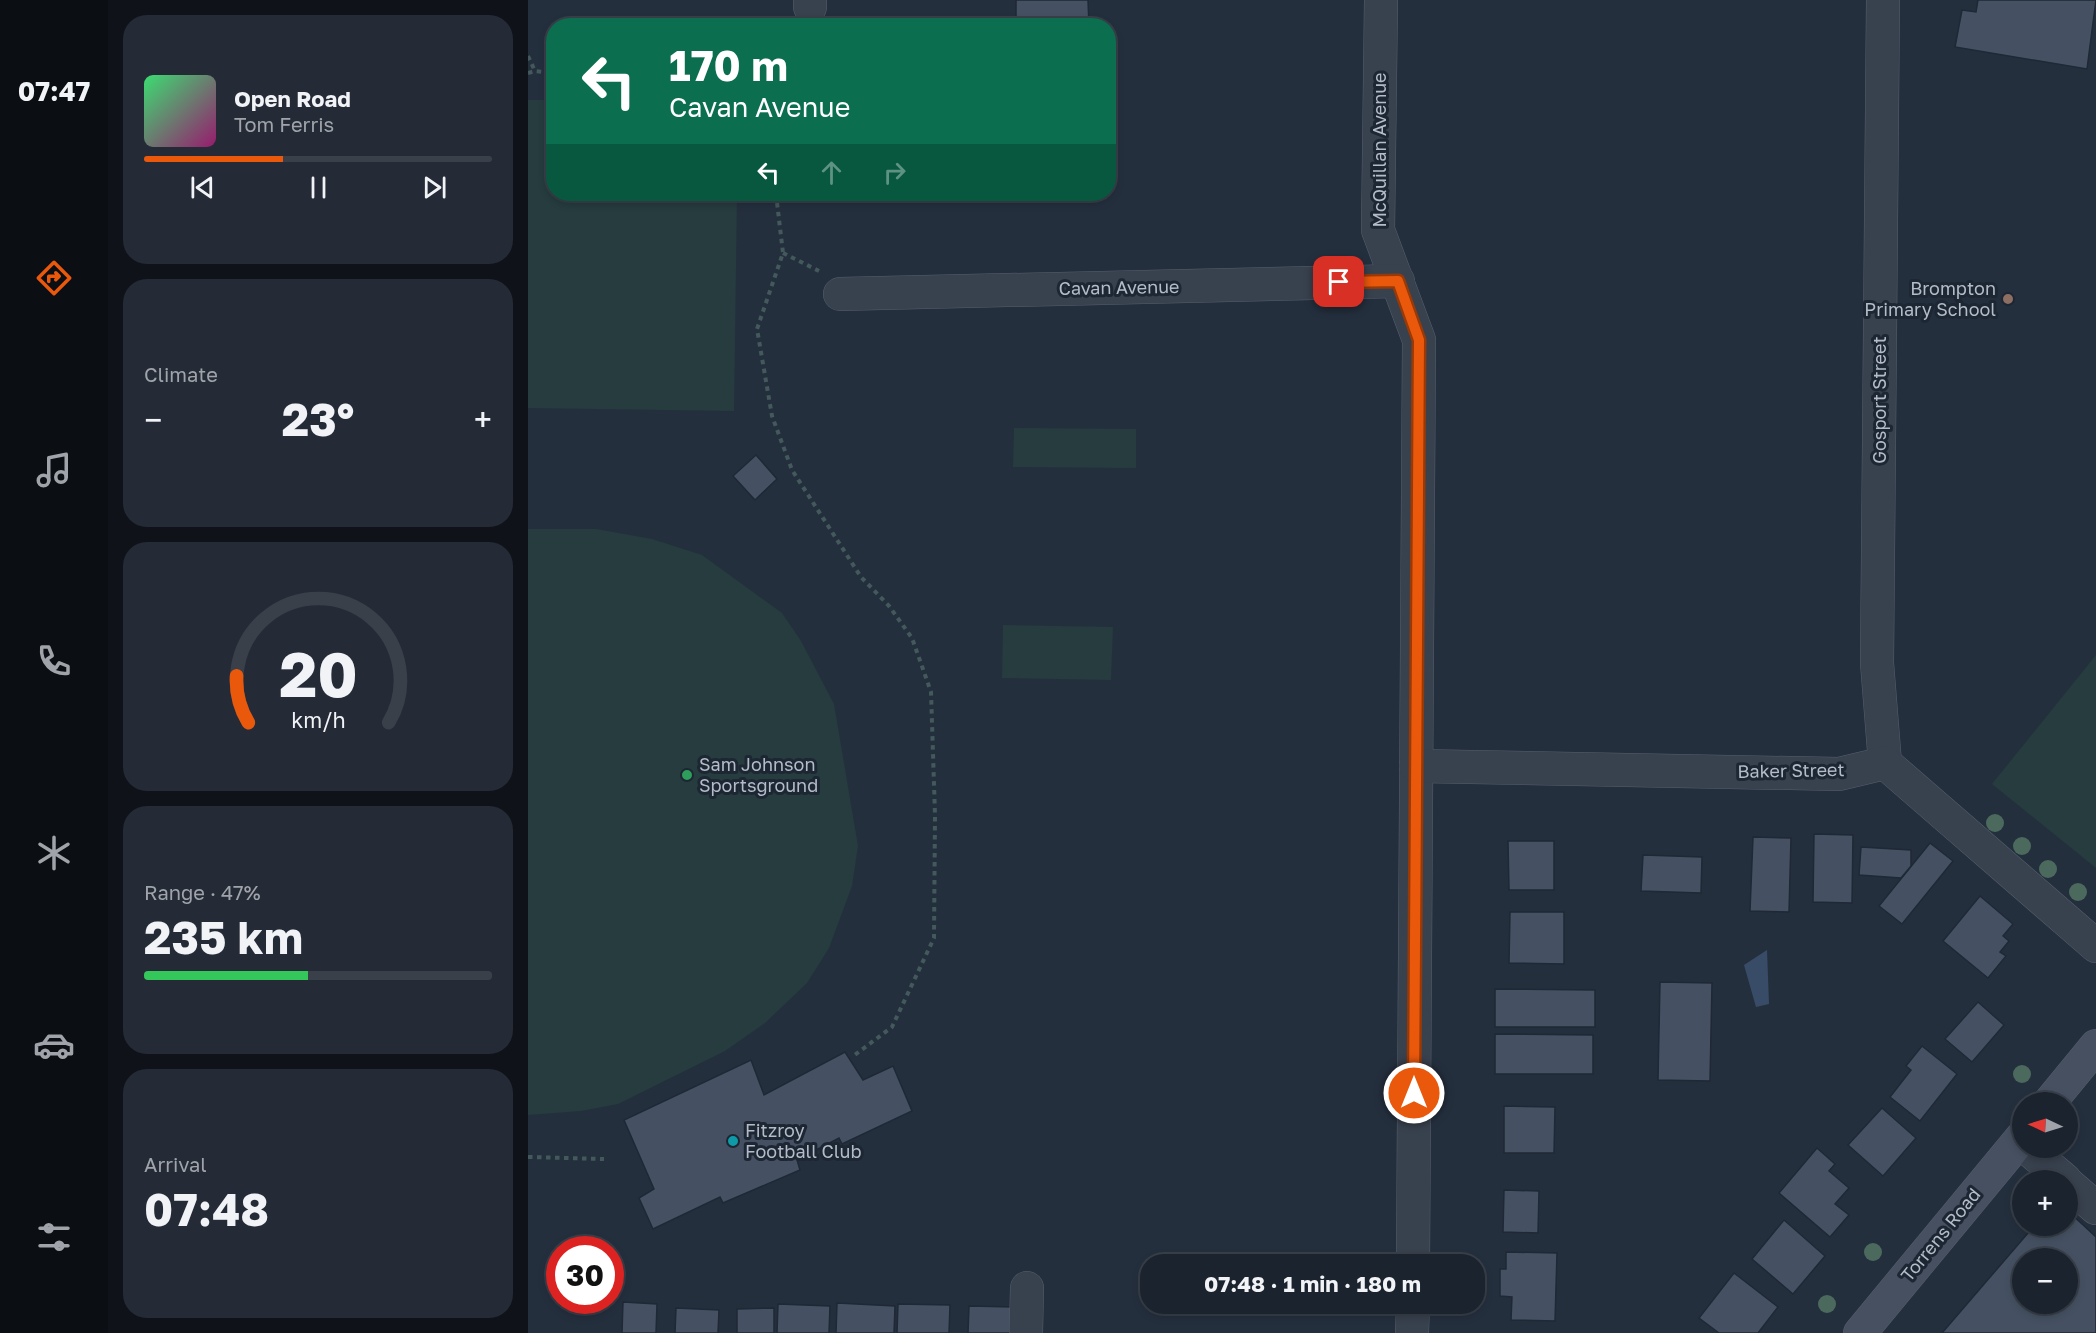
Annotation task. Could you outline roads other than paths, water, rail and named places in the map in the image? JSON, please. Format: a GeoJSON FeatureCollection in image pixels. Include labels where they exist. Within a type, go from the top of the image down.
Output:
{"type":"FeatureCollection","features":[{"type":"Feature","properties":{"kind":"main road"},"geometry":{"type":"LineString","coordinates":[[2058,1092],[2096,1046]]}},
{"type":"Feature","properties":{"kind":"main road","name":"Torrens Road"},"geometry":{"type":"LineString","coordinates":[[1860,1333],[2012,1154]]}},
{"type":"Feature","properties":{"kind":"street","name":"McQuillan Avenue"},"geometry":{"type":"LineString","coordinates":[[1382,0],[1378,230],[1419,340],[1413,1254]]}},
{"type":"Feature","properties":{"kind":"street","name":"Gosport Street"},"geometry":{"type":"LineString","coordinates":[[1883,0],[1878,663],[1885,763]]}},
{"type":"Feature","properties":{"kind":"street","name":"Cavan Avenue"},"geometry":{"type":"LineString","coordinates":[[830,283],[1398,281]]}},
{"type":"Feature","properties":{"kind":"street","name":"Baker Street"},"geometry":{"type":"LineString","coordinates":[[1416,766],[1839,774],[1885,763]]}},
{"type":"Feature","properties":{"kind":"street"},"geometry":{"type":"LineString","coordinates":[[1885,763],[2096,946]]}},
{"type":"Feature","properties":{"kind":"street"},"geometry":{"type":"LineString","coordinates":[[2040,1158],[2053,1170]]}},
{"type":"Feature","properties":{"kind":"street"},"geometry":{"type":"LineString","coordinates":[[2078,1192],[2096,1208]]}},
{"type":"Feature","properties":{"kind":"street"},"geometry":{"type":"LineString","coordinates":[[1026,1333],[1027,1288]]}},
{"type":"Feature","properties":{"kind":"street"},"geometry":{"type":"LineString","coordinates":[[1412,1333],[1413,1314]]}},
{"type":"Feature","properties":{"kind":"water"},"geometry":{"type":"Polygon","coordinates":[[[1767,950],[1769,1004],[1756,1007],[1744,965],[1767,950]]]}},
{"type":"Feature","properties":{"kind":"place","name":"Brompton Primary School"},"geometry":{"type":"Point","coordinates":[2008,299]}},
{"type":"Feature","properties":{"kind":"place","name":"Sam Johnson Sportsground"},"geometry":{"type":"Point","coordinates":[687,775]}},
{"type":"Feature","properties":{"kind":"place","name":"Fitzroy Football Club"},"geometry":{"type":"Point","coordinates":[733,1141]}}]}
